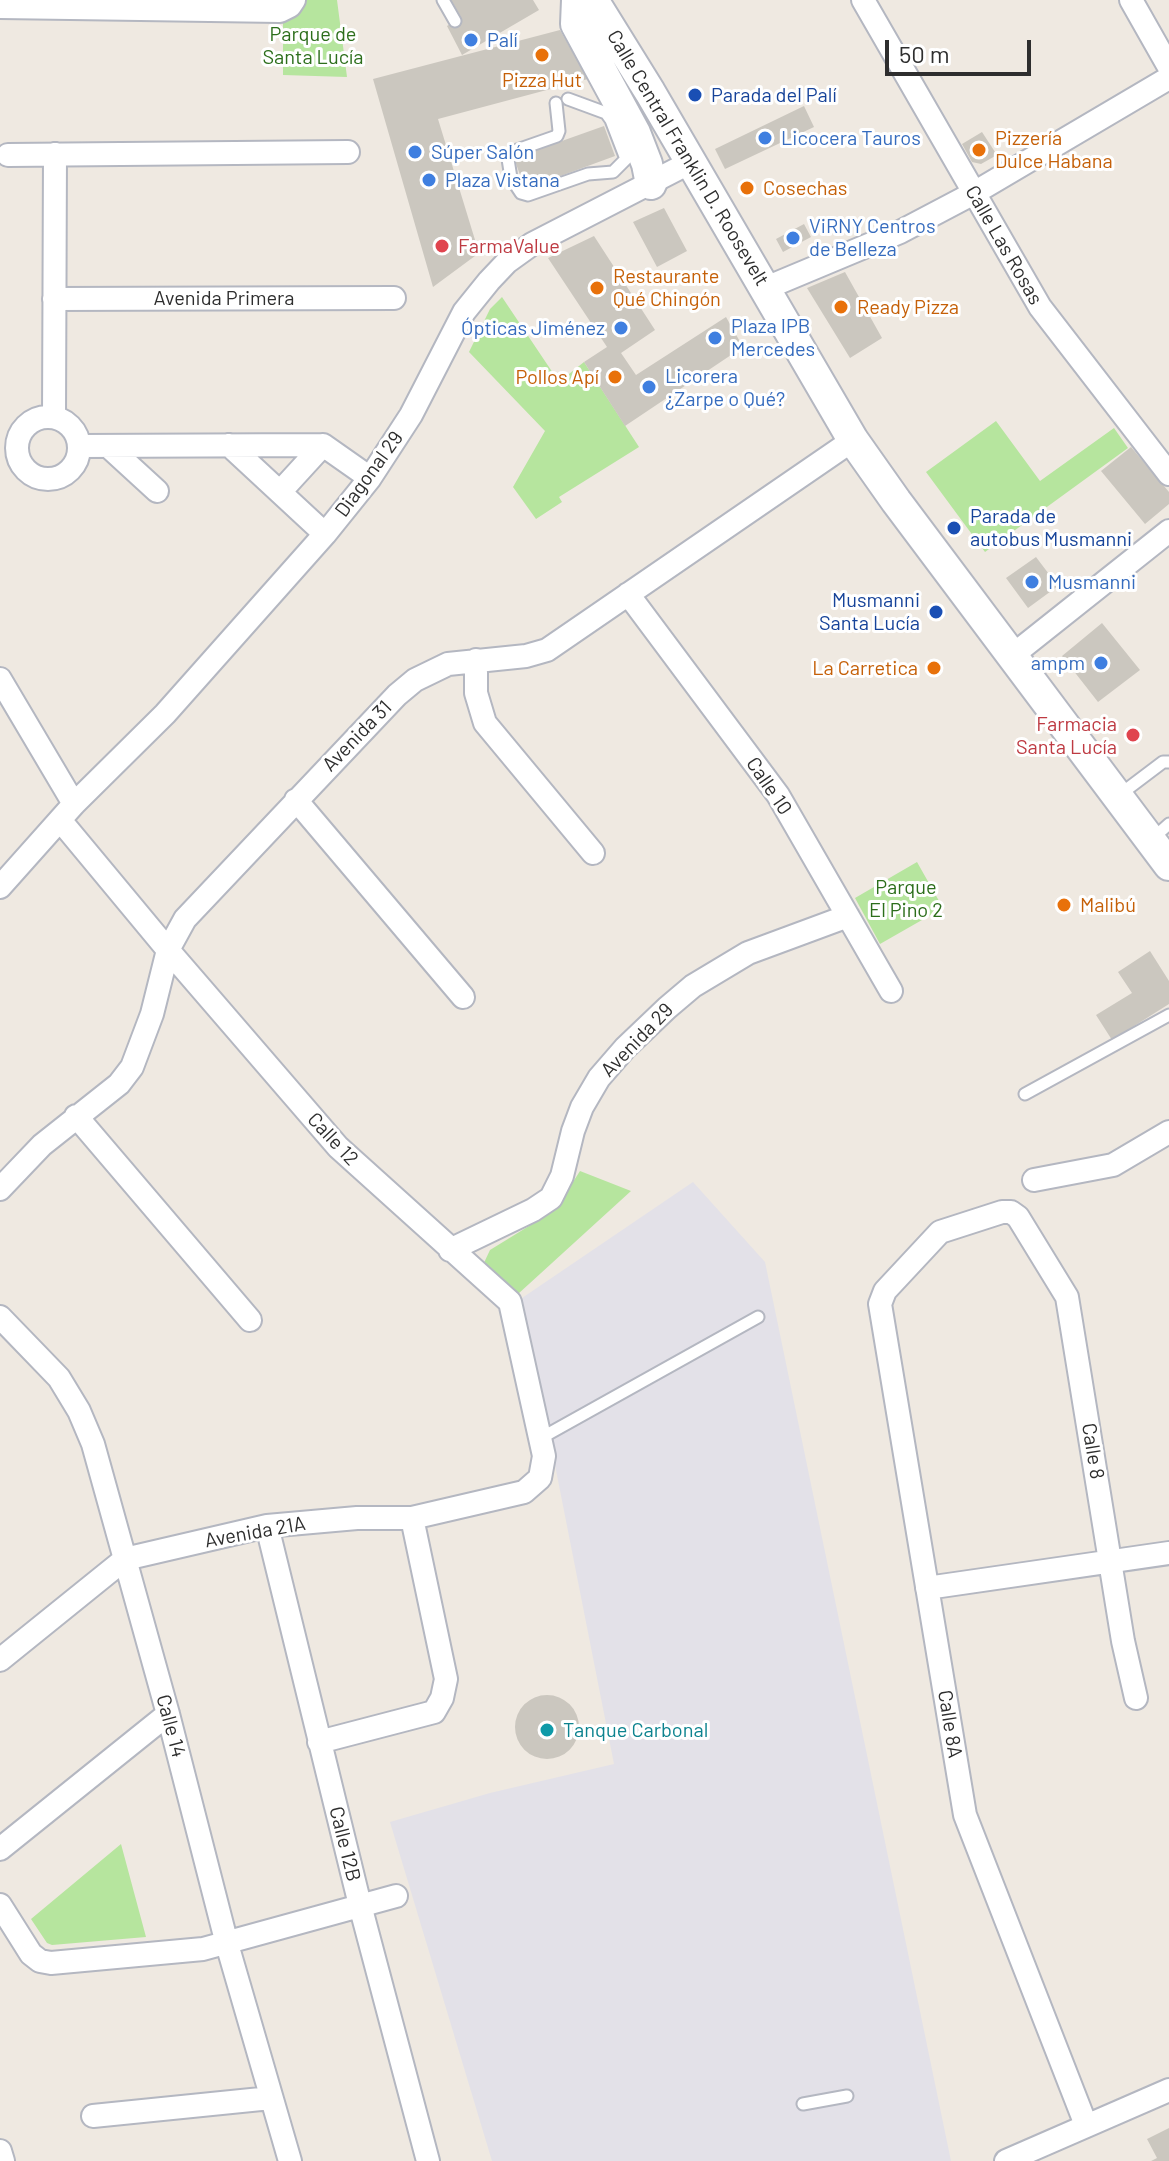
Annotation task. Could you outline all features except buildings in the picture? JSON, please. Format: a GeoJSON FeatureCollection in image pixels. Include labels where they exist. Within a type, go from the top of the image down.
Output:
{"type":"FeatureCollection","features":[{"type":"Feature","properties":{"kind":"main road"},"geometry":{"type":"LineString","coordinates":[[577,0],[576,24],[635,133],[651,184]]}},
{"type":"Feature","properties":{"kind":"main road","name":"Calle Central Franklin D. Roosevelt"},"geometry":{"type":"LineString","coordinates":[[593,0],[766,288],[853,440],[1118,796],[1160,832],[1169,865]]}},
{"type":"Feature","properties":{"kind":"street","name":"Calle Las Rosas"},"geometry":{"type":"LineString","coordinates":[[863,0],[1040,307],[1169,474]]}},
{"type":"Feature","properties":{"kind":"street"},"geometry":{"type":"LineString","coordinates":[[1131,0],[1169,67]]}},
{"type":"Feature","properties":{"kind":"street"},"geometry":{"type":"LineString","coordinates":[[0,7],[280,11],[292,3]]}},
{"type":"Feature","properties":{"kind":"street"},"geometry":{"type":"LineString","coordinates":[[766,288],[900,232],[974,193],[1169,78]]}},
{"type":"Feature","properties":{"kind":"street"},"geometry":{"type":"LineString","coordinates":[[8,155],[348,152]]}},
{"type":"Feature","properties":{"kind":"street"},"geometry":{"type":"LineString","coordinates":[[54,417],[55,154]]}},
{"type":"Feature","properties":{"kind":"street","name":"Diagonal 29"},"geometry":{"type":"LineString","coordinates":[[0,887],[67,812],[165,714],[325,534],[370,478],[411,415],[464,312],[507,262],[532,244],[691,162]]}},
{"type":"Feature","properties":{"kind":"street","name":"Avenida Primera"},"geometry":{"type":"LineString","coordinates":[[54,299],[394,298]]}},
{"type":"Feature","properties":{"kind":"street"},"geometry":{"type":"LineString","coordinates":[[54,417],[72,428],[79,446],[74,466],[57,478],[46,480],[27,472],[8,437],[20,434],[34,420],[54,417]]}},
{"type":"Feature","properties":{"kind":"street","name":"Avenida 31"},"geometry":{"type":"LineString","coordinates":[[0,1189],[22,1164],[76,1116],[119,1084],[132,1067],[152,1014],[168,950],[185,919],[397,695],[415,680],[448,664],[526,656],[547,650],[853,440]]}},
{"type":"Feature","properties":{"kind":"street"},"geometry":{"type":"LineString","coordinates":[[229,445],[325,534]]}},
{"type":"Feature","properties":{"kind":"street"},"geometry":{"type":"LineString","coordinates":[[79,446],[323,445],[370,478]]}},
{"type":"Feature","properties":{"kind":"street"},"geometry":{"type":"LineString","coordinates":[[280,492],[323,445]]}},
{"type":"Feature","properties":{"kind":"street"},"geometry":{"type":"LineString","coordinates":[[109,447],[157,491]]}},
{"type":"Feature","properties":{"kind":"street"},"geometry":{"type":"LineString","coordinates":[[1013,655],[1169,531]]}},
{"type":"Feature","properties":{"kind":"street","name":"Calle 10"},"geometry":{"type":"LineString","coordinates":[[628,594],[778,795],[891,991]]}},
{"type":"Feature","properties":{"kind":"street"},"geometry":{"type":"LineString","coordinates":[[476,660],[478,705],[485,723],[593,853]]}},
{"type":"Feature","properties":{"kind":"street","name":"Calle 12"},"geometry":{"type":"LineString","coordinates":[[0,679],[67,812],[168,950],[338,1147],[510,1302],[541,1438],[544,1456],[540,1478]]}},
{"type":"Feature","properties":{"kind":"street"},"geometry":{"type":"LineString","coordinates":[[296,800],[463,997]]}},
{"type":"Feature","properties":{"kind":"street","name":"Avenida 29"},"geometry":{"type":"LineString","coordinates":[[450,1250],[533,1210],[551,1198],[562,1176],[582,1107],[599,1078],[625,1048],[693,986],[748,953],[848,916]]}},
{"type":"Feature","properties":{"kind":"street"},"geometry":{"type":"LineString","coordinates":[[76,1116],[250,1320]]}},
{"type":"Feature","properties":{"kind":"street"},"geometry":{"type":"LineString","coordinates":[[1034,1180],[1113,1165],[1169,1132]]}},
{"type":"Feature","properties":{"kind":"street","name":"Calle 8"},"geometry":{"type":"LineString","coordinates":[[880,1304],[885,1291],[940,1232],[1002,1212],[1011,1212],[1018,1217],[1063,1288],[1071,1308],[1123,1641],[1136,1698]]}},
{"type":"Feature","properties":{"kind":"street","name":"Calle 8A"},"geometry":{"type":"LineString","coordinates":[[880,1304],[965,1815],[1086,2125]]}},
{"type":"Feature","properties":{"kind":"street","name":"Calle 14"},"geometry":{"type":"LineString","coordinates":[[0,1317],[59,1378],[79,1411],[93,1444],[168,1714],[227,1944],[290,2161]]}},
{"type":"Feature","properties":{"kind":"street","name":"Avenida 21A"},"geometry":{"type":"LineString","coordinates":[[0,1660],[125,1559],[267,1526],[357,1518],[412,1518],[524,1492],[540,1478]]}},
{"type":"Feature","properties":{"kind":"street"},"geometry":{"type":"LineString","coordinates":[[319,1742],[434,1712],[442,1698],[446,1679],[412,1518]]}},
{"type":"Feature","properties":{"kind":"street","name":"Calle 12B"},"geometry":{"type":"LineString","coordinates":[[267,1526],[360,1905],[428,2161]]}},
{"type":"Feature","properties":{"kind":"street"},"geometry":{"type":"LineString","coordinates":[[927,1588],[1169,1553]]}},
{"type":"Feature","properties":{"kind":"street"},"geometry":{"type":"LineString","coordinates":[[0,1849],[168,1714]]}},
{"type":"Feature","properties":{"kind":"street"},"geometry":{"type":"LineString","coordinates":[[0,1905],[31,1954],[40,1961],[51,1963],[157,1954],[227,1944],[396,1896]]}},
{"type":"Feature","properties":{"kind":"street"},"geometry":{"type":"LineString","coordinates":[[1006,2161],[1169,2090]]}},
{"type":"Feature","properties":{"kind":"street"},"geometry":{"type":"LineString","coordinates":[[93,2116],[271,2098]]}},
{"type":"Feature","properties":{"kind":"street"},"geometry":{"type":"LineString","coordinates":[[0,2151],[3,2161]]}},
{"type":"Feature","properties":{"kind":"lane"},"geometry":{"type":"LineString","coordinates":[[443,0],[455,21]]}},
{"type":"Feature","properties":{"kind":"lane"},"geometry":{"type":"LineString","coordinates":[[556,103],[557,136],[517,150],[508,159],[511,178],[521,193],[528,195],[588,174],[613,172],[626,159],[606,113],[568,99]]}},
{"type":"Feature","properties":{"kind":"lane"},"geometry":{"type":"LineString","coordinates":[[1118,796],[1163,762],[1169,762]]}},
{"type":"Feature","properties":{"kind":"lane"},"geometry":{"type":"LineString","coordinates":[[1025,1094],[1169,1015]]}},
{"type":"Feature","properties":{"kind":"lane"},"geometry":{"type":"LineString","coordinates":[[541,1438],[758,1317]]}},
{"type":"Feature","properties":{"kind":"lane"},"geometry":{"type":"LineString","coordinates":[[803,2104],[847,2096]]}},
{"type":"Feature","properties":{"kind":"shaded area"},"geometry":{"type":"Polygon","coordinates":[[[693,1182],[765,1262],[951,2161],[492,2161],[390,1822],[490,1793],[614,1764],[522,1298],[693,1182]]]}},
{"type":"Feature","properties":{"kind":"green space","name":"Parque de Santa Lucía"},"geometry":{"type":"Polygon","coordinates":[[[299,0],[337,0],[347,77],[283,75],[283,20],[299,0]]]}},
{"type":"Feature","properties":{"kind":"green space"},"geometry":{"type":"Polygon","coordinates":[[[502,297],[559,382],[584,362],[639,447],[559,497],[562,502],[536,519],[513,487],[545,431],[469,352],[490,309],[502,297]]]}},
{"type":"Feature","properties":{"kind":"green space"},"geometry":{"type":"Polygon","coordinates":[[[996,421],[1040,481],[1114,428],[1128,448],[985,552],[926,472],[996,421]]]}},
{"type":"Feature","properties":{"kind":"green space","name":"Parque El Pino 2"},"geometry":{"type":"Polygon","coordinates":[[[917,862],[943,908],[880,944],[855,898],[917,862]]]}},
{"type":"Feature","properties":{"kind":"green space"},"geometry":{"type":"Polygon","coordinates":[[[580,1171],[631,1191],[518,1294],[482,1267],[490,1250],[555,1210],[580,1171]]]}},
{"type":"Feature","properties":{"kind":"green space"},"geometry":{"type":"Polygon","coordinates":[[[121,1844],[146,1937],[47,1943],[31,1919],[121,1844]]]}},
{"type":"Feature","properties":{"kind":"place","name":"Palí"},"geometry":{"type":"Point","coordinates":[471,40]}},
{"type":"Feature","properties":{"kind":"place","name":"Pizza Hut"},"geometry":{"type":"Point","coordinates":[542,55]}},
{"type":"Feature","properties":{"kind":"place","name":"Parada del Palí"},"geometry":{"type":"Point","coordinates":[695,95]}},
{"type":"Feature","properties":{"kind":"place","name":"Licocera Tauros"},"geometry":{"type":"Point","coordinates":[765,138]}},
{"type":"Feature","properties":{"kind":"place","name":"Pizzería Dulce Habana"},"geometry":{"type":"Point","coordinates":[979,150]}},
{"type":"Feature","properties":{"kind":"place","name":"Súper Salón"},"geometry":{"type":"Point","coordinates":[415,152]}},
{"type":"Feature","properties":{"kind":"place","name":"Plaza Vistana"},"geometry":{"type":"Point","coordinates":[429,180]}},
{"type":"Feature","properties":{"kind":"place","name":"Cosechas"},"geometry":{"type":"Point","coordinates":[747,188]}},
{"type":"Feature","properties":{"kind":"place","name":"ViRNY Centros de Belleza"},"geometry":{"type":"Point","coordinates":[793,238]}},
{"type":"Feature","properties":{"kind":"place","name":"FarmaValue"},"geometry":{"type":"Point","coordinates":[442,246]}},
{"type":"Feature","properties":{"kind":"place","name":"Restaurante Qué Chingón"},"geometry":{"type":"Point","coordinates":[597,288]}},
{"type":"Feature","properties":{"kind":"place","name":"Ready Pizza"},"geometry":{"type":"Point","coordinates":[841,307]}},
{"type":"Feature","properties":{"kind":"place","name":"Ópticas Jiménez"},"geometry":{"type":"Point","coordinates":[621,328]}},
{"type":"Feature","properties":{"kind":"place","name":"Plaza IPB Mercedes"},"geometry":{"type":"Point","coordinates":[715,338]}},
{"type":"Feature","properties":{"kind":"place","name":"Pollos Apí"},"geometry":{"type":"Point","coordinates":[615,377]}},
{"type":"Feature","properties":{"kind":"place","name":"Licorera ¿Zarpe o Qué?"},"geometry":{"type":"Point","coordinates":[649,387]}},
{"type":"Feature","properties":{"kind":"place","name":"Parada de autobus Musmanni"},"geometry":{"type":"Point","coordinates":[954,528]}},
{"type":"Feature","properties":{"kind":"place","name":"Musmanni"},"geometry":{"type":"Point","coordinates":[1032,582]}},
{"type":"Feature","properties":{"kind":"place","name":"Musmanni Santa Lucía"},"geometry":{"type":"Point","coordinates":[936,612]}},
{"type":"Feature","properties":{"kind":"place","name":"ampm"},"geometry":{"type":"Point","coordinates":[1101,663]}},
{"type":"Feature","properties":{"kind":"place","name":"La Carretica"},"geometry":{"type":"Point","coordinates":[934,668]}},
{"type":"Feature","properties":{"kind":"place","name":"Farmacia Santa Lucía"},"geometry":{"type":"Point","coordinates":[1133,735]}},
{"type":"Feature","properties":{"kind":"place","name":"Malibú"},"geometry":{"type":"Point","coordinates":[1064,905]}},
{"type":"Feature","properties":{"kind":"place","name":"Tanque Carbonal"},"geometry":{"type":"Point","coordinates":[547,1730]}}]}
